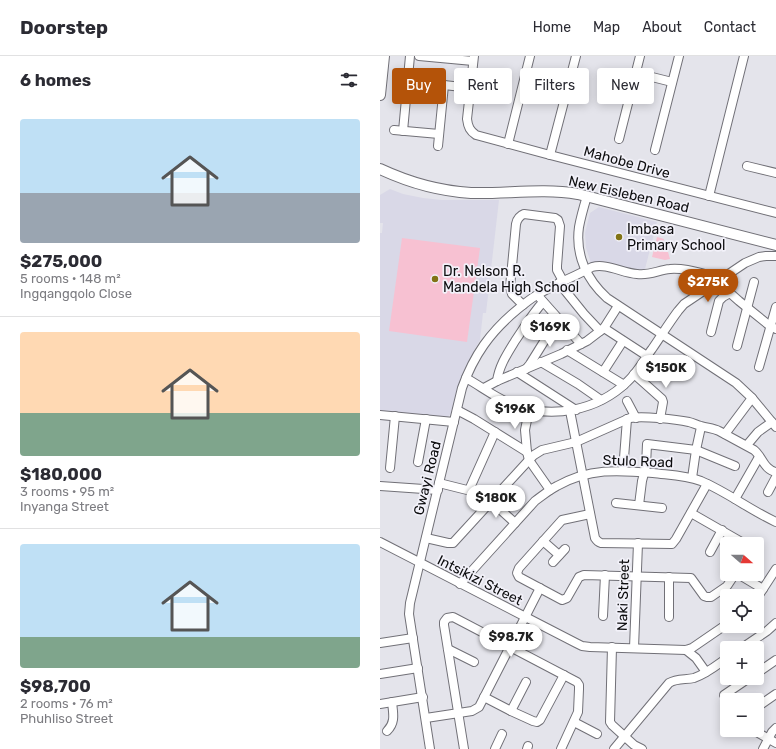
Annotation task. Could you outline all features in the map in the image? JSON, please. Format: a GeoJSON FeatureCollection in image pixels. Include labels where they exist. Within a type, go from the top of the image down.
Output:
{"type":"FeatureCollection","features":[{"type":"Feature","properties":{"kind":"main road"},"geometry":{"type":"LineString","coordinates":[[380,95],[384,56]]}},
{"type":"Feature","properties":{"kind":"main road","name":"New Eisleben Road"},"geometry":{"type":"LineString","coordinates":[[380,169],[431,188],[459,192],[559,191],[586,196],[776,245]]}},
{"type":"Feature","properties":{"kind":"main road"},"geometry":{"type":"LineString","coordinates":[[380,177],[388,175],[396,176]]}},
{"type":"Feature","properties":{"kind":"street"},"geometry":{"type":"LineString","coordinates":[[409,68],[410,56]]}},
{"type":"Feature","properties":{"kind":"street"},"geometry":{"type":"LineString","coordinates":[[419,56],[474,59]]}},
{"type":"Feature","properties":{"kind":"street"},"geometry":{"type":"LineString","coordinates":[[508,144],[530,56]]}},
{"type":"Feature","properties":{"kind":"street"},"geometry":{"type":"LineString","coordinates":[[550,156],[576,56]]}},
{"type":"Feature","properties":{"kind":"street"},"geometry":{"type":"LineString","coordinates":[[637,68],[640,56]]}},
{"type":"Feature","properties":{"kind":"street"},"geometry":{"type":"LineString","coordinates":[[654,150],[679,56]]}},
{"type":"Feature","properties":{"kind":"street"},"geometry":{"type":"LineString","coordinates":[[709,196],[744,56]]}},
{"type":"Feature","properties":{"kind":"street"},"geometry":{"type":"LineString","coordinates":[[654,78],[672,82]]}},
{"type":"Feature","properties":{"kind":"street"},"geometry":{"type":"LineString","coordinates":[[403,104],[398,130],[439,134]]}},
{"type":"Feature","properties":{"kind":"street"},"geometry":{"type":"LineString","coordinates":[[438,146],[442,104]]}},
{"type":"Feature","properties":{"kind":"street","name":"Mahobe Drive"},"geometry":{"type":"LineString","coordinates":[[469,104],[467,119],[468,126],[473,133],[481,137],[776,213]]}},
{"type":"Feature","properties":{"kind":"street"},"geometry":{"type":"LineString","coordinates":[[619,139],[628,104]]}},
{"type":"Feature","properties":{"kind":"street"},"geometry":{"type":"LineString","coordinates":[[747,166],[776,173]]}},
{"type":"Feature","properties":{"kind":"street"},"geometry":{"type":"LineString","coordinates":[[586,196],[579,235],[580,250],[583,265],[592,282],[601,292],[618,306],[732,380],[752,398],[774,425],[758,432],[747,445]]}},
{"type":"Feature","properties":{"kind":"street"},"geometry":{"type":"LineString","coordinates":[[523,305],[512,294],[510,287],[516,224],[518,218],[524,214],[555,218],[560,222],[557,270],[561,282],[582,311],[602,330],[647,356]]}},
{"type":"Feature","properties":{"kind":"street"},"geometry":{"type":"LineString","coordinates":[[466,378],[505,401],[529,410],[557,412],[584,408],[617,391],[624,385],[634,374],[684,304],[721,278],[752,259],[766,256],[776,256]]}},
{"type":"Feature","properties":{"kind":"street","name":"Gwayi Road"},"geometry":{"type":"LineString","coordinates":[[430,749],[409,609],[457,410],[466,378],[476,358],[491,334],[523,305],[536,295],[592,267],[600,266],[631,274],[644,275],[677,268],[721,278]]}},
{"type":"Feature","properties":{"kind":"street"},"geometry":{"type":"LineString","coordinates":[[721,278],[730,292],[747,308],[773,328]]}},
{"type":"Feature","properties":{"kind":"street"},"geometry":{"type":"LineString","coordinates":[[737,346],[754,282]]}},
{"type":"Feature","properties":{"kind":"street"},"geometry":{"type":"LineString","coordinates":[[711,332],[719,301],[730,292]]}},
{"type":"Feature","properties":{"kind":"street"},"geometry":{"type":"LineString","coordinates":[[536,295],[581,344]]}},
{"type":"Feature","properties":{"kind":"street"},"geometry":{"type":"LineString","coordinates":[[497,381],[505,358],[528,320],[543,302]]}},
{"type":"Feature","properties":{"kind":"street"},"geometry":{"type":"LineString","coordinates":[[484,388],[581,344],[602,330],[618,306]]}},
{"type":"Feature","properties":{"kind":"street"},"geometry":{"type":"LineString","coordinates":[[759,367],[773,328],[776,306]]}},
{"type":"Feature","properties":{"kind":"street"},"geometry":{"type":"LineString","coordinates":[[526,369],[558,319]]}},
{"type":"Feature","properties":{"kind":"street"},"geometry":{"type":"LineString","coordinates":[[603,372],[623,341]]}},
{"type":"Feature","properties":{"kind":"street"},"geometry":{"type":"LineString","coordinates":[[567,350],[624,385]]}},
{"type":"Feature","properties":{"kind":"street"},"geometry":{"type":"LineString","coordinates":[[541,362],[578,384],[601,400]]}},
{"type":"Feature","properties":{"kind":"street"},"geometry":{"type":"LineString","coordinates":[[517,372],[573,410]]}},
{"type":"Feature","properties":{"kind":"street"},"geometry":{"type":"LineString","coordinates":[[634,374],[662,400],[663,402],[660,419]]}},
{"type":"Feature","properties":{"kind":"street"},"geometry":{"type":"LineString","coordinates":[[725,434],[752,398]]}},
{"type":"Feature","properties":{"kind":"street"},"geometry":{"type":"LineString","coordinates":[[627,401],[636,418]]}},
{"type":"Feature","properties":{"kind":"street"},"geometry":{"type":"LineString","coordinates":[[457,410],[495,432],[528,456],[550,490]]}},
{"type":"Feature","properties":{"kind":"street"},"geometry":{"type":"LineString","coordinates":[[528,456],[525,430],[529,410]]}},
{"type":"Feature","properties":{"kind":"street"},"geometry":{"type":"LineString","coordinates":[[573,410],[576,442],[590,514],[595,538],[599,542],[672,544],[707,484]]}},
{"type":"Feature","properties":{"kind":"street"},"geometry":{"type":"LineString","coordinates":[[380,415],[454,422]]}},
{"type":"Feature","properties":{"kind":"street"},"geometry":{"type":"LineString","coordinates":[[390,468],[395,416]]}},
{"type":"Feature","properties":{"kind":"street"},"geometry":{"type":"LineString","coordinates":[[426,538],[453,543],[493,499],[528,456],[542,450],[576,442],[627,419],[636,418],[682,421],[701,427],[713,428],[747,445],[758,454],[770,470],[776,472]]}},
{"type":"Feature","properties":{"kind":"street"},"geometry":{"type":"LineString","coordinates":[[418,462],[426,419]]}},
{"type":"Feature","properties":{"kind":"street"},"geometry":{"type":"LineString","coordinates":[[623,471],[627,419]]}},
{"type":"Feature","properties":{"kind":"street"},"geometry":{"type":"LineString","coordinates":[[692,478],[701,427]]}},
{"type":"Feature","properties":{"kind":"street"},"geometry":{"type":"LineString","coordinates":[[469,490],[495,432]]}},
{"type":"Feature","properties":{"kind":"street"},"geometry":{"type":"LineString","coordinates":[[639,505],[642,481],[646,466],[647,444],[696,450],[735,466]]}},
{"type":"Feature","properties":{"kind":"street"},"geometry":{"type":"LineString","coordinates":[[735,499],[760,457]]}},
{"type":"Feature","properties":{"kind":"street","name":"Stulo Road"},"geometry":{"type":"LineString","coordinates":[[460,584],[535,501],[550,490],[583,475],[610,470],[644,472],[692,478],[707,484],[776,522]]}},
{"type":"Feature","properties":{"kind":"street"},"geometry":{"type":"LineString","coordinates":[[768,492],[776,477]]}},
{"type":"Feature","properties":{"kind":"street"},"geometry":{"type":"LineString","coordinates":[[380,486],[438,486],[469,490],[493,499],[515,523]]}},
{"type":"Feature","properties":{"kind":"street"},"geometry":{"type":"LineString","coordinates":[[616,503],[662,508]]}},
{"type":"Feature","properties":{"kind":"street"},"geometry":{"type":"LineString","coordinates":[[691,513],[733,537]]}},
{"type":"Feature","properties":{"kind":"street"},"geometry":{"type":"LineString","coordinates":[[590,514],[562,520],[519,568],[517,571],[520,578],[564,600],[567,598],[581,575],[691,578],[707,598],[711,597],[727,586],[731,581]]}},
{"type":"Feature","properties":{"kind":"street"},"geometry":{"type":"LineString","coordinates":[[710,552],[722,530]]}},
{"type":"Feature","properties":{"kind":"street"},"geometry":{"type":"LineString","coordinates":[[543,541],[562,552],[553,562]]}},
{"type":"Feature","properties":{"kind":"street","name":"Intsikizi Street"},"geometry":{"type":"LineString","coordinates":[[380,542],[582,646],[686,650]]}},
{"type":"Feature","properties":{"kind":"street","name":"Naki Street"},"geometry":{"type":"LineString","coordinates":[[634,648],[638,544]]}},
{"type":"Feature","properties":{"kind":"street"},"geometry":{"type":"LineString","coordinates":[[749,581],[763,589],[776,569]]}},
{"type":"Feature","properties":{"kind":"street"},"geometry":{"type":"LineString","coordinates":[[603,616],[605,575]]}},
{"type":"Feature","properties":{"kind":"street"},"geometry":{"type":"LineString","coordinates":[[669,577],[669,617]]}},
{"type":"Feature","properties":{"kind":"street"},"geometry":{"type":"LineString","coordinates":[[426,718],[472,711],[479,707],[540,588]]}},
{"type":"Feature","properties":{"kind":"street"},"geometry":{"type":"LineString","coordinates":[[464,749],[444,625],[447,618],[453,618],[510,646],[577,682],[579,685],[579,710],[561,749]]}},
{"type":"Feature","properties":{"kind":"street"},"geometry":{"type":"LineString","coordinates":[[752,641],[776,623]]}},
{"type":"Feature","properties":{"kind":"street"},"geometry":{"type":"LineString","coordinates":[[686,650],[692,648],[720,629]]}},
{"type":"Feature","properties":{"kind":"street"},"geometry":{"type":"LineString","coordinates":[[380,643],[413,638]]}},
{"type":"Feature","properties":{"kind":"street"},"geometry":{"type":"LineString","coordinates":[[612,647],[610,720],[612,725],[624,736],[634,745],[642,749]]}},
{"type":"Feature","properties":{"kind":"street"},"geometry":{"type":"LineString","coordinates":[[448,649],[474,662]]}},
{"type":"Feature","properties":{"kind":"street"},"geometry":{"type":"LineString","coordinates":[[686,650],[696,658],[706,672]]}},
{"type":"Feature","properties":{"kind":"street"},"geometry":{"type":"LineString","coordinates":[[764,668],[776,660]]}},
{"type":"Feature","properties":{"kind":"street"},"geometry":{"type":"LineString","coordinates":[[614,749],[669,683],[677,680],[694,678],[720,663]]}},
{"type":"Feature","properties":{"kind":"street"},"geometry":{"type":"LineString","coordinates":[[380,674],[418,668]]}},
{"type":"Feature","properties":{"kind":"street"},"geometry":{"type":"LineString","coordinates":[[484,697],[537,722],[540,720],[564,675]]}},
{"type":"Feature","properties":{"kind":"street"},"geometry":{"type":"LineString","coordinates":[[511,711],[526,682]]}},
{"type":"Feature","properties":{"kind":"street"},"geometry":{"type":"LineString","coordinates":[[727,693],[739,685]]}},
{"type":"Feature","properties":{"kind":"street"},"geometry":{"type":"LineString","coordinates":[[764,702],[776,694]]}},
{"type":"Feature","properties":{"kind":"street"},"geometry":{"type":"LineString","coordinates":[[380,704],[423,697]]}},
{"type":"Feature","properties":{"kind":"street"},"geometry":{"type":"LineString","coordinates":[[387,731],[391,727],[394,719],[392,702]]}},
{"type":"Feature","properties":{"kind":"street"},"geometry":{"type":"LineString","coordinates":[[574,722],[597,734]]}},
{"type":"Feature","properties":{"kind":"street"},"geometry":{"type":"LineString","coordinates":[[763,749],[772,741],[772,732],[776,728]]}},
{"type":"Feature","properties":{"kind":"street"},"geometry":{"type":"LineString","coordinates":[[494,749],[502,734]]}},
{"type":"Feature","properties":{"kind":"shaded area","name":"Dr. Nelson R. Mandela High School"},"geometry":{"type":"Polygon","coordinates":[[[390,189],[403,194],[442,200],[499,200],[486,313],[483,313],[480,340],[468,362],[457,388],[451,414],[447,417],[380,411],[380,233],[382,233],[383,223],[380,223],[380,195],[390,189]]]}},
{"type":"Feature","properties":{"kind":"shaded area","name":"Imbasa Primary School"},"geometry":{"type":"Polygon","coordinates":[[[599,207],[657,222],[645,269],[639,272],[598,261],[591,263],[586,248],[585,233],[590,213],[599,207]]]}},
{"type":"Feature","properties":{"kind":"shaded area"},"geometry":{"type":"Polygon","coordinates":[[[657,237],[664,239],[662,248],[664,248],[663,251],[668,252],[670,259],[665,260],[652,257],[657,237]]]}},
{"type":"Feature","properties":{"kind":"shaded area"},"geometry":{"type":"Polygon","coordinates":[[[402,238],[480,248],[467,342],[389,331],[402,238]]]}},
{"type":"Feature","properties":{"kind":"place","name":"Imbasa Primary School"},"geometry":{"type":"Point","coordinates":[619,237]}},
{"type":"Feature","properties":{"kind":"place","name":"Dr. Nelson R. Mandela High School"},"geometry":{"type":"Point","coordinates":[435,279]}}]}
